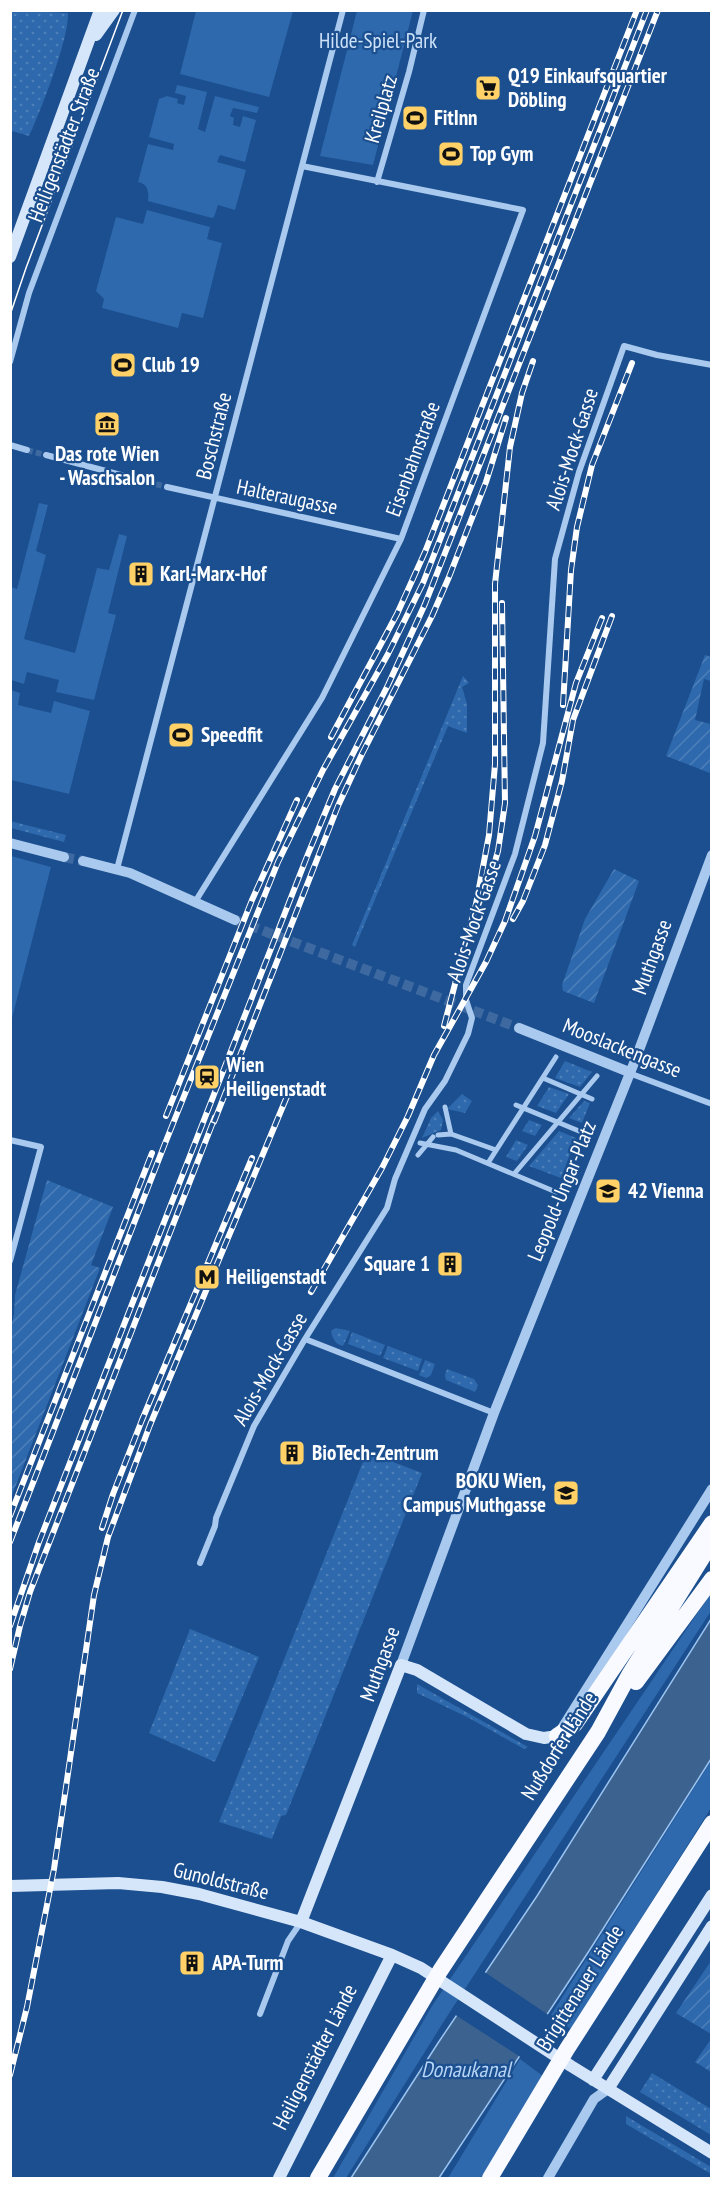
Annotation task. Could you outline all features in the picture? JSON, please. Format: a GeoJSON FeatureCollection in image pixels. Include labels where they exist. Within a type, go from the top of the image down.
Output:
{"type":"FeatureCollection","features":[{"type":"Feature","properties":{"kind":"highway"},"geometry":{"type":"LineString","coordinates":[[557,1736],[575,1724],[711,1523]]}},
{"type":"Feature","properties":{"kind":"highway","name":"Nußdorfer Lände"},"geometry":{"type":"LineString","coordinates":[[318,2178],[440,1971],[598,1732],[629,1675],[711,1542]]}},
{"type":"Feature","properties":{"kind":"highway"},"geometry":{"type":"LineString","coordinates":[[598,1732],[711,1579]]}},
{"type":"Feature","properties":{"kind":"highway","name":"Brigittenauer Lände"},"geometry":{"type":"LineString","coordinates":[[490,2178],[567,2049],[711,1823]]}},
{"type":"Feature","properties":{"kind":"main road","name":"Heiligenstädter Straße"},"geometry":{"type":"LineString","coordinates":[[10,258],[100,10]]}},
{"type":"Feature","properties":{"kind":"main road","name":"Heiligenstädter Straße"},"geometry":{"type":"LineString","coordinates":[[88,45],[114,10]]}},
{"type":"Feature","properties":{"kind":"main road"},"geometry":{"type":"LineString","coordinates":[[401,1665],[417,1670],[526,1734],[544,1738],[557,1736]]}},
{"type":"Feature","properties":{"kind":"main road","name":"Muthgasse"},"geometry":{"type":"LineString","coordinates":[[301,1922],[401,1665]]}},
{"type":"Feature","properties":{"kind":"main road","name":"Gunoldstraße"},"geometry":{"type":"LineString","coordinates":[[10,1886],[118,1883],[162,1887],[199,1894],[301,1922],[392,1955],[417,1966],[570,2066],[711,2153]]}},
{"type":"Feature","properties":{"kind":"main road"},"geometry":{"type":"LineString","coordinates":[[593,2080],[711,1895]]}},
{"type":"Feature","properties":{"kind":"main road"},"geometry":{"type":"LineString","coordinates":[[608,2089],[711,1926]]}},
{"type":"Feature","properties":{"kind":"main road","name":"Heiligenstädter Lände"},"geometry":{"type":"LineString","coordinates":[[279,2178],[392,1955]]}},
{"type":"Feature","properties":{"kind":"street","name":"Heiligenstädter Straße"},"geometry":{"type":"LineString","coordinates":[[10,362],[29,292],[135,10]]}},
{"type":"Feature","properties":{"kind":"street","name":"Boschstraße"},"geometry":{"type":"LineString","coordinates":[[117,869],[342,10]]}},
{"type":"Feature","properties":{"kind":"street","name":"Kreilplatz"},"geometry":{"type":"LineString","coordinates":[[376,182],[409,72],[424,10]]}},
{"type":"Feature","properties":{"kind":"street","name":"Eisenbahnstraße"},"geometry":{"type":"LineString","coordinates":[[195,902],[322,698],[401,539],[523,210],[302,166]]}},
{"type":"Feature","properties":{"kind":"street","name":"Alois-Mock-Gasse"},"geometry":{"type":"LineString","coordinates":[[200,1563],[254,1426],[304,1339],[387,1208],[394,1179],[425,1109],[445,1081],[468,1034],[472,1018],[466,1000],[466,985],[515,854],[543,743],[555,559],[579,472],[624,345],[657,355],[711,365]]}},
{"type":"Feature","properties":{"kind":"street"},"geometry":{"type":"LineString","coordinates":[[10,445],[27,450]]}},
{"type":"Feature","properties":{"kind":"street"},"geometry":{"type":"LineString","coordinates":[[46,455],[147,482]]}},
{"type":"Feature","properties":{"kind":"street","name":"Halteraugasse"},"geometry":{"type":"LineString","coordinates":[[167,487],[401,539]]}},
{"type":"Feature","properties":{"kind":"street"},"geometry":{"type":"LineString","coordinates":[[10,843],[64,857]]}},
{"type":"Feature","properties":{"kind":"street","name":"Muthgasse"},"geometry":{"type":"LineString","coordinates":[[629,1072],[711,855]]}},
{"type":"Feature","properties":{"kind":"street"},"geometry":{"type":"LineString","coordinates":[[83,861],[117,869],[235,920]]}},
{"type":"Feature","properties":{"kind":"street","name":"Mooslackengasse"},"geometry":{"type":"LineString","coordinates":[[519,1028],[711,1104]]}},
{"type":"Feature","properties":{"kind":"street"},"geometry":{"type":"LineString","coordinates":[[488,1163],[556,1057]]}},
{"type":"Feature","properties":{"kind":"street","name":"Leopold-Ungar-Platz"},"geometry":{"type":"LineString","coordinates":[[530,1323],[629,1072]]}},
{"type":"Feature","properties":{"kind":"street","name":"Leopold-Ungar-Platz"},"geometry":{"type":"LineString","coordinates":[[513,1174],[597,1076]]}},
{"type":"Feature","properties":{"kind":"street","name":"Leopold-Ungar-Platz"},"geometry":{"type":"LineString","coordinates":[[543,1078],[592,1099]]}},
{"type":"Feature","properties":{"kind":"street","name":"Leopold-Ungar-Platz"},"geometry":{"type":"LineString","coordinates":[[516,1105],[579,1131]]}},
{"type":"Feature","properties":{"kind":"street"},"geometry":{"type":"LineString","coordinates":[[445,1107],[451,1134]]}},
{"type":"Feature","properties":{"kind":"street"},"geometry":{"type":"LineString","coordinates":[[418,1155],[423,1144],[436,1136],[451,1134],[496,1150]]}},
{"type":"Feature","properties":{"kind":"street"},"geometry":{"type":"LineString","coordinates":[[10,1140],[40,1148],[10,1261]]}},
{"type":"Feature","properties":{"kind":"street","name":"Leopold-Ungar-Platz"},"geometry":{"type":"LineString","coordinates":[[423,1144],[446,1148],[488,1163],[556,1192]]}},
{"type":"Feature","properties":{"kind":"street","name":"Muthgasse"},"geometry":{"type":"LineString","coordinates":[[401,1665],[494,1413],[530,1323]]}},
{"type":"Feature","properties":{"kind":"street"},"geometry":{"type":"LineString","coordinates":[[304,1339],[494,1413]]}},
{"type":"Feature","properties":{"kind":"street","name":"Nußdorfer Lände"},"geometry":{"type":"LineString","coordinates":[[557,1736],[711,1489]]}},
{"type":"Feature","properties":{"kind":"street","name":"Muthgasse"},"geometry":{"type":"LineString","coordinates":[[260,2014],[288,1941],[301,1922]]}},
{"type":"Feature","properties":{"kind":"street"},"geometry":{"type":"LineString","coordinates":[[593,2080],[594,2099]]}},
{"type":"Feature","properties":{"kind":"street"},"geometry":{"type":"LineString","coordinates":[[548,2178],[594,2099],[608,2089]]}},
{"type":"Feature","properties":{"kind":"green space"},"geometry":{"type":"Polygon","coordinates":[[[11,10],[68,13],[59,56],[29,136],[12,131],[11,128],[11,10]]]}},
{"type":"Feature","properties":{"kind":"green space"},"geometry":{"type":"Polygon","coordinates":[[[196,11],[293,11],[269,97],[180,74],[196,11]]]}},
{"type":"Feature","properties":{"kind":"green space","name":"Hilde-Spiel-Park"},"geometry":{"type":"Polygon","coordinates":[[[357,11],[413,11],[373,165],[320,156],[357,11]]]}},
{"type":"Feature","properties":{"kind":"green space"},"geometry":{"type":"Polygon","coordinates":[[[177,85],[207,92],[198,129],[205,132],[215,96],[259,107],[257,113],[233,108],[230,116],[234,118],[233,125],[240,127],[243,116],[256,120],[245,162],[220,155],[217,162],[246,170],[235,210],[218,205],[212,218],[148,201],[147,189],[138,182],[148,144],[173,150],[174,144],[149,137],[159,99],[167,96],[178,99],[177,103],[184,105],[186,96],[175,93],[177,85]]]}},
{"type":"Feature","properties":{"kind":"green space"},"geometry":{"type":"Polygon","coordinates":[[[147,210],[210,227],[207,239],[222,243],[203,318],[182,313],[178,328],[102,308],[104,299],[96,291],[116,217],[143,224],[147,210]]]}},
{"type":"Feature","properties":{"kind":"green space"},"geometry":{"type":"Polygon","coordinates":[[[39,503],[48,505],[36,551],[46,555],[24,639],[75,653],[97,568],[109,570],[119,534],[127,536],[108,613],[116,615],[94,700],[56,692],[59,680],[27,672],[24,684],[11,680],[11,587],[17,589],[39,503]]]}},
{"type":"Feature","properties":{"kind":"green space"},"geometry":{"type":"Polygon","coordinates":[[[705,655],[711,657],[711,681],[704,679],[695,720],[711,724],[710,773],[666,756],[705,655]]]}},
{"type":"Feature","properties":{"kind":"green space"},"geometry":{"type":"Polygon","coordinates":[[[463,676],[469,683],[462,687],[467,704],[467,733],[448,726],[355,947],[352,945],[463,676]]]}},
{"type":"Feature","properties":{"kind":"green space"},"geometry":{"type":"Polygon","coordinates":[[[11,690],[20,693],[18,705],[51,713],[54,701],[90,711],[69,794],[11,780],[11,690]]]}},
{"type":"Feature","properties":{"kind":"green space"},"geometry":{"type":"Polygon","coordinates":[[[10,821],[66,835],[64,842],[11,828],[10,821]]]}},
{"type":"Feature","properties":{"kind":"green space"},"geometry":{"type":"Polygon","coordinates":[[[10,856],[51,867],[11,1022],[10,856]]]}},
{"type":"Feature","properties":{"kind":"green space"},"geometry":{"type":"Polygon","coordinates":[[[614,869],[639,881],[594,1003],[563,991],[562,985],[585,919],[614,869]]]}},
{"type":"Feature","properties":{"kind":"green space"},"geometry":{"type":"Polygon","coordinates":[[[565,1061],[592,1072],[580,1087],[555,1078],[565,1061]]]}},
{"type":"Feature","properties":{"kind":"green space"},"geometry":{"type":"Polygon","coordinates":[[[549,1087],[569,1094],[556,1113],[537,1106],[549,1087]]]}},
{"type":"Feature","properties":{"kind":"green space"},"geometry":{"type":"Polygon","coordinates":[[[462,1094],[472,1101],[465,1113],[447,1109],[462,1094]]]}},
{"type":"Feature","properties":{"kind":"green space"},"geometry":{"type":"Polygon","coordinates":[[[584,1101],[590,1103],[582,1123],[569,1118],[584,1101]]]}},
{"type":"Feature","properties":{"kind":"green space"},"geometry":{"type":"Polygon","coordinates":[[[438,1111],[443,1120],[441,1130],[422,1138],[431,1118],[438,1111]]]}},
{"type":"Feature","properties":{"kind":"green space"},"geometry":{"type":"Polygon","coordinates":[[[529,1120],[542,1125],[535,1136],[522,1131],[529,1120]]]}},
{"type":"Feature","properties":{"kind":"green space"},"geometry":{"type":"Polygon","coordinates":[[[559,1131],[576,1138],[561,1178],[529,1166],[559,1131]]]}},
{"type":"Feature","properties":{"kind":"green space"},"geometry":{"type":"Polygon","coordinates":[[[516,1140],[528,1145],[517,1161],[506,1157],[516,1140]]]}},
{"type":"Feature","properties":{"kind":"green space"},"geometry":{"type":"Polygon","coordinates":[[[47,1180],[113,1207],[91,1265],[100,1268],[11,1498],[11,1328],[15,1295],[47,1180]]]}},
{"type":"Feature","properties":{"kind":"green space"},"geometry":{"type":"Polygon","coordinates":[[[336,1328],[350,1331],[343,1346],[336,1343],[332,1336],[331,1331],[336,1328]]]}},
{"type":"Feature","properties":{"kind":"green space"},"geometry":{"type":"Polygon","coordinates":[[[352,1332],[385,1345],[380,1356],[348,1344],[352,1332]]]}},
{"type":"Feature","properties":{"kind":"green space"},"geometry":{"type":"Polygon","coordinates":[[[388,1346],[422,1359],[418,1371],[383,1358],[388,1346]]]}},
{"type":"Feature","properties":{"kind":"green space"},"geometry":{"type":"Polygon","coordinates":[[[425,1360],[435,1364],[431,1375],[426,1378],[419,1375],[425,1360]]]}},
{"type":"Feature","properties":{"kind":"green space"},"geometry":{"type":"Polygon","coordinates":[[[447,1369],[474,1379],[478,1385],[475,1392],[446,1380],[447,1369]]]}},
{"type":"Feature","properties":{"kind":"green space"},"geometry":{"type":"Polygon","coordinates":[[[367,1452],[422,1473],[286,1815],[281,1816],[272,1839],[219,1822],[367,1452]]]}},
{"type":"Feature","properties":{"kind":"green space"},"geometry":{"type":"Polygon","coordinates":[[[711,1593],[711,1611],[446,2018],[346,2178],[333,2178],[432,2006],[711,1593]]]}},
{"type":"Feature","properties":{"kind":"green space"},"geometry":{"type":"Polygon","coordinates":[[[190,1629],[259,1657],[215,1762],[149,1733],[190,1629]]]}},
{"type":"Feature","properties":{"kind":"green space"},"geometry":{"type":"Polygon","coordinates":[[[417,1684],[528,1747],[524,1749],[469,1718],[417,1693],[417,1684]]]}},
{"type":"Feature","properties":{"kind":"green space"},"geometry":{"type":"Polygon","coordinates":[[[711,1761],[711,1808],[571,2029],[551,2015],[711,1761]]]}},
{"type":"Feature","properties":{"kind":"green space"},"geometry":{"type":"Polygon","coordinates":[[[711,1961],[711,2034],[676,2013],[711,1961]]]}},
{"type":"Feature","properties":{"kind":"green space"},"geometry":{"type":"Polygon","coordinates":[[[711,2039],[711,2072],[695,2062],[711,2039]]]}},
{"type":"Feature","properties":{"kind":"green space"},"geometry":{"type":"Polygon","coordinates":[[[520,2059],[543,2076],[481,2178],[448,2178],[520,2059]]]}},
{"type":"Feature","properties":{"kind":"green space"},"geometry":{"type":"Polygon","coordinates":[[[652,2073],[711,2109],[711,2135],[640,2092],[652,2073]]]}},
{"type":"Feature","properties":{"kind":"green space"},"geometry":{"type":"Polygon","coordinates":[[[626,2116],[711,2167],[711,2174],[626,2124],[626,2116]]]}},
{"type":"Feature","properties":{"kind":"water","name":"Donaukanal"},"geometry":{"type":"Polygon","coordinates":[[[711,1619],[711,1759],[589,1951],[439,2178],[351,2178],[537,1896],[711,1619]]]}},
{"type":"Feature","properties":{"kind":"pier"},"geometry":{"type":"Polygon","coordinates":[[[483,1971],[550,2016],[522,2058],[454,2014],[483,1971]]]}},
{"type":"Feature","properties":{"kind":"tunnel"},"geometry":{"type":"LineString","coordinates":[[27,450],[46,455]]}},
{"type":"Feature","properties":{"kind":"tunnel"},"geometry":{"type":"LineString","coordinates":[[147,482],[167,487]]}},
{"type":"Feature","properties":{"kind":"tunnel"},"geometry":{"type":"LineString","coordinates":[[64,857],[83,861]]}},
{"type":"Feature","properties":{"kind":"tunnel"},"geometry":{"type":"LineString","coordinates":[[235,920],[519,1028]]}},
{"type":"Feature","properties":{"kind":"tram line"},"geometry":{"type":"LineString","coordinates":[[10,315],[123,10]]}},
{"type":"Feature","properties":{"kind":"railway"},"geometry":{"type":"LineString","coordinates":[[331,737],[397,614],[425,552],[637,10]]}},
{"type":"Feature","properties":{"kind":"railway"},"geometry":{"type":"LineString","coordinates":[[10,1542],[164,1146],[278,862],[323,770],[388,654],[423,583],[647,10]]}},
{"type":"Feature","properties":{"kind":"railway"},"geometry":{"type":"LineString","coordinates":[[10,1626],[39,1542],[308,854],[335,789],[388,685],[425,604],[658,10]]}},
{"type":"Feature","properties":{"kind":"railway"},"geometry":{"type":"LineString","coordinates":[[444,1026],[476,904],[489,835],[495,764],[495,584],[510,447],[522,393],[533,361]]}},
{"type":"Feature","properties":{"kind":"railway"},"geometry":{"type":"LineString","coordinates":[[563,705],[571,570],[577,527],[592,465],[632,363]]}},
{"type":"Feature","properties":{"kind":"railway"},"geometry":{"type":"LineString","coordinates":[[214,1122],[338,806],[449,577],[486,482],[506,418]]}},
{"type":"Feature","properties":{"kind":"railway"},"geometry":{"type":"LineString","coordinates":[[485,897],[498,851],[505,803],[502,603]]}},
{"type":"Feature","properties":{"kind":"railway"},"geometry":{"type":"LineString","coordinates":[[513,919],[523,901],[545,845],[562,781],[573,720],[612,616]]}},
{"type":"Feature","properties":{"kind":"railway"},"geometry":{"type":"LineString","coordinates":[[311,1292],[382,1168],[408,1116],[434,1055],[486,962],[505,921],[535,836],[576,683],[602,618]]}},
{"type":"Feature","properties":{"kind":"railway"},"geometry":{"type":"LineString","coordinates":[[166,1116],[252,900],[297,800]]}},
{"type":"Feature","properties":{"kind":"railway"},"geometry":{"type":"LineString","coordinates":[[10,2075],[27,2007],[54,1869],[94,1595],[108,1537],[150,1425],[288,1094]]}},
{"type":"Feature","properties":{"kind":"railway"},"geometry":{"type":"LineString","coordinates":[[10,1669],[30,1592],[215,1118]]}},
{"type":"Feature","properties":{"kind":"railway"},"geometry":{"type":"LineString","coordinates":[[10,1516],[152,1153]]}},
{"type":"Feature","properties":{"kind":"railway"},"geometry":{"type":"LineString","coordinates":[[102,1528],[142,1420],[252,1158]]}},
{"type":"Feature","properties":{"kind":"place","name":"Q19 Einkaufsquartier Döbling"},"geometry":{"type":"Point","coordinates":[488,88]}},
{"type":"Feature","properties":{"kind":"place","name":"FitInn"},"geometry":{"type":"Point","coordinates":[415,118]}},
{"type":"Feature","properties":{"kind":"place","name":"Top Gym"},"geometry":{"type":"Point","coordinates":[451,154]}},
{"type":"Feature","properties":{"kind":"place","name":"Club 19"},"geometry":{"type":"Point","coordinates":[123,365]}},
{"type":"Feature","properties":{"kind":"place","name":"Das rote Wien - Waschsalon"},"geometry":{"type":"Point","coordinates":[107,424]}},
{"type":"Feature","properties":{"kind":"place","name":"Karl-Marx-Hof"},"geometry":{"type":"Point","coordinates":[141,574]}},
{"type":"Feature","properties":{"kind":"place","name":"Speedfit"},"geometry":{"type":"Point","coordinates":[181,735]}},
{"type":"Feature","properties":{"kind":"place","name":"Wien Heiligenstadt"},"geometry":{"type":"Point","coordinates":[207,1077]}},
{"type":"Feature","properties":{"kind":"place","name":"42 Vienna"},"geometry":{"type":"Point","coordinates":[608,1191]}},
{"type":"Feature","properties":{"kind":"place","name":"Square 1"},"geometry":{"type":"Point","coordinates":[450,1264]}},
{"type":"Feature","properties":{"kind":"place","name":"Heiligenstadt"},"geometry":{"type":"Point","coordinates":[207,1277]}},
{"type":"Feature","properties":{"kind":"place","name":"BioTech-Zentrum"},"geometry":{"type":"Point","coordinates":[292,1453]}},
{"type":"Feature","properties":{"kind":"place","name":"BOKU Wien, Campus Muthgasse"},"geometry":{"type":"Point","coordinates":[566,1493]}},
{"type":"Feature","properties":{"kind":"place","name":"APA-Turm"},"geometry":{"type":"Point","coordinates":[192,1963]}}]}
